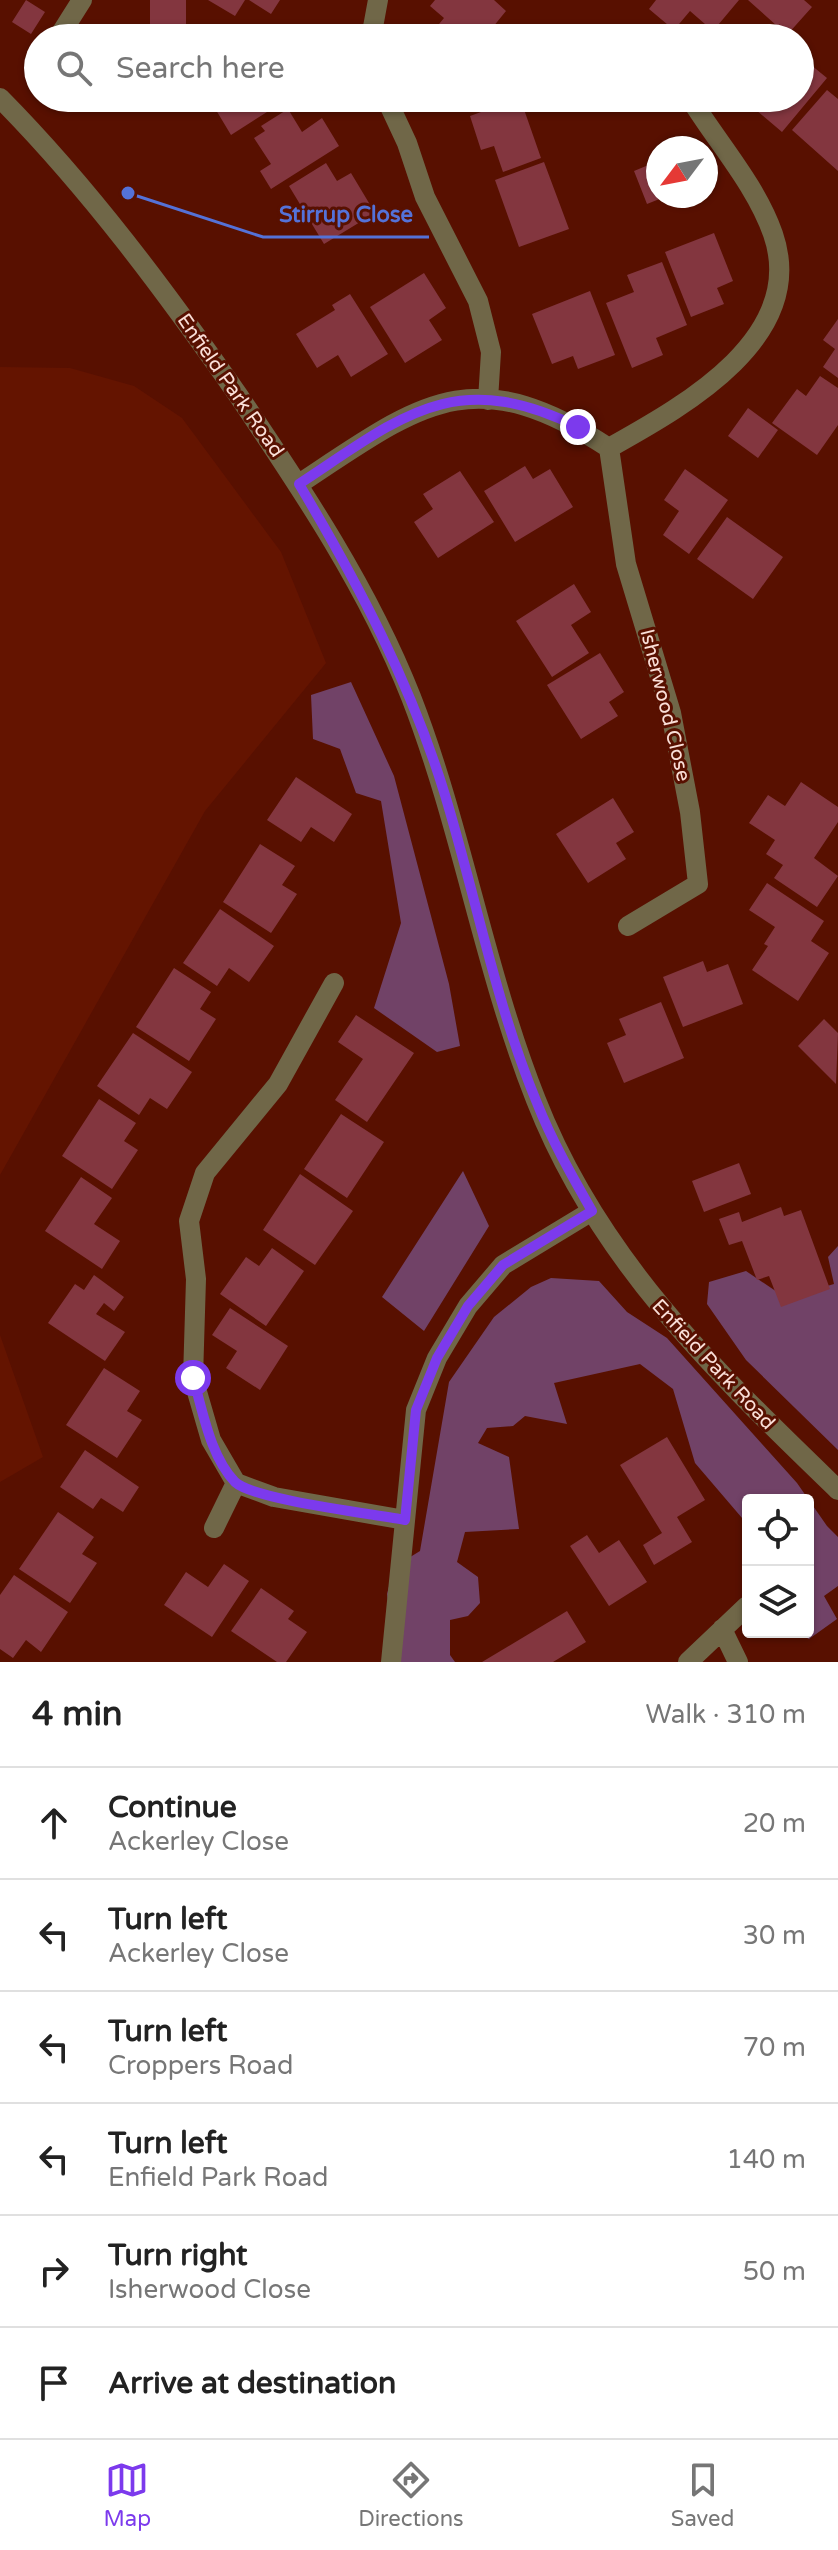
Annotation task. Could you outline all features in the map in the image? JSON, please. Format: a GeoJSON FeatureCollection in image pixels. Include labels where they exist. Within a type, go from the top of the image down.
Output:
{"type":"FeatureCollection","features":[{"type":"Feature","properties":{"kind":"street"},"geometry":{"type":"LineString","coordinates":[[67,24],[82,0]]}},
{"type":"Feature","properties":{"kind":"street"},"geometry":{"type":"LineString","coordinates":[[374,24],[378,0]]}},
{"type":"Feature","properties":{"kind":"street","name":"Enfield Park Road"},"geometry":{"type":"LineString","coordinates":[[0,98],[173,302],[299,484],[338,550],[410,694],[445,793],[518,1052],[564,1163],[592,1211],[653,1300],[696,1350],[838,1490]]}},
{"type":"Feature","properties":{"kind":"street"},"geometry":{"type":"LineString","coordinates":[[393,112],[407,143],[425,197],[478,301],[491,352],[488,400]]}},
{"type":"Feature","properties":{"kind":"street"},"geometry":{"type":"LineString","coordinates":[[299,484],[412,412],[460,399],[488,400],[547,412],[609,448],[682,407],[730,368],[763,322],[774,294],[779,263],[773,234],[758,202],[699,112]]}},
{"type":"Feature","properties":{"kind":"street","name":"Isherwood Close"},"geometry":{"type":"LineString","coordinates":[[609,448],[624,553],[671,713],[690,812],[698,884],[628,926]]}},
{"type":"Feature","properties":{"kind":"street"},"geometry":{"type":"LineString","coordinates":[[334,983],[278,1084],[205,1173],[189,1221],[196,1279],[193,1378],[211,1440],[236,1483],[274,1497],[405,1520]]}},
{"type":"Feature","properties":{"kind":"street"},"geometry":{"type":"LineString","coordinates":[[391,1662],[416,1410],[437,1358],[468,1306],[503,1265],[592,1211]]}},
{"type":"Feature","properties":{"kind":"street"},"geometry":{"type":"LineString","coordinates":[[214,1528],[236,1483]]}},
{"type":"Feature","properties":{"kind":"street"},"geometry":{"type":"LineString","coordinates":[[688,1662],[742,1611]]}},
{"type":"Feature","properties":{"kind":"street"},"geometry":{"type":"LineString","coordinates":[[722,1629],[738,1662]]}},
{"type":"Feature","properties":{"kind":"shaded area"},"geometry":{"type":"Polygon","coordinates":[[[0,367],[70,368],[134,386],[182,418],[281,552],[326,663],[205,811],[0,1175],[0,367]]]}},
{"type":"Feature","properties":{"kind":"shaded area"},"geometry":{"type":"Polygon","coordinates":[[[351,682],[394,776],[449,984],[460,1046],[437,1052],[374,1008],[401,923],[381,801],[356,793],[340,749],[313,739],[311,695],[351,682]]]}},
{"type":"Feature","properties":{"kind":"shaded area"},"geometry":{"type":"Polygon","coordinates":[[[463,1171],[489,1226],[424,1331],[382,1297],[463,1171]]]}},
{"type":"Feature","properties":{"kind":"shaded area"},"geometry":{"type":"Polygon","coordinates":[[[838,1246],[838,1450],[746,1360],[707,1304],[709,1282],[746,1271],[786,1298],[834,1284],[828,1257],[838,1246]]]}},
{"type":"Feature","properties":{"kind":"shaded area"},"geometry":{"type":"Polygon","coordinates":[[[551,1278],[599,1281],[627,1312],[667,1338],[805,1494],[742,1494],[742,1518],[695,1463],[673,1389],[640,1364],[554,1383],[567,1424],[525,1416],[513,1426],[487,1428],[478,1443],[509,1457],[519,1529],[465,1532],[457,1562],[478,1577],[480,1603],[468,1616],[450,1620],[450,1655],[455,1662],[396,1662],[387,1594],[394,1567],[420,1551],[449,1382],[494,1317],[531,1287],[551,1278]]]}},
{"type":"Feature","properties":{"kind":"shaded area"},"geometry":{"type":"Polygon","coordinates":[[[0,1335],[43,1457],[0,1482],[0,1335]]]}},
{"type":"Feature","properties":{"kind":"shaded area"},"geometry":{"type":"Polygon","coordinates":[[[814,1507],[838,1537],[838,1586],[824,1596],[837,1619],[814,1635],[814,1507]]]}},
{"type":"Feature","properties":{"kind":"building"},"geometry":{"type":"Polygon","coordinates":[[[26,0],[45,12],[37,24],[24,24],[24,30],[12,22],[26,0]]]}},
{"type":"Feature","properties":{"kind":"building"},"geometry":{"type":"Polygon","coordinates":[[[150,0],[186,0],[186,24],[150,24],[150,0]]]}},
{"type":"Feature","properties":{"kind":"building"},"geometry":{"type":"Polygon","coordinates":[[[208,0],[245,0],[235,16],[208,0]]]}},
{"type":"Feature","properties":{"kind":"building"},"geometry":{"type":"Polygon","coordinates":[[[249,0],[280,0],[271,14],[249,0]]]}},
{"type":"Feature","properties":{"kind":"building"},"geometry":{"type":"Polygon","coordinates":[[[435,0],[494,0],[506,11],[495,24],[439,24],[444,18],[430,6],[435,0]]]}},
{"type":"Feature","properties":{"kind":"building"},"geometry":{"type":"Polygon","coordinates":[[[656,0],[739,0],[719,24],[705,24],[690,11],[679,24],[667,24],[649,9],[656,0]]]}},
{"type":"Feature","properties":{"kind":"building"},"geometry":{"type":"Polygon","coordinates":[[[748,0],[804,0],[812,7],[797,24],[775,24],[748,0]]]}},
{"type":"Feature","properties":{"kind":"building"},"geometry":{"type":"Polygon","coordinates":[[[814,67],[827,78],[814,94],[814,67]]]}},
{"type":"Feature","properties":{"kind":"building"},"geometry":{"type":"Polygon","coordinates":[[[827,90],[838,99],[838,171],[792,130],[808,112],[814,112],[814,105],[827,90]]]}},
{"type":"Feature","properties":{"kind":"building"},"geometry":{"type":"Polygon","coordinates":[[[217,112],[267,112],[231,135],[217,112]]]}},
{"type":"Feature","properties":{"kind":"building"},"geometry":{"type":"Polygon","coordinates":[[[283,112],[290,112],[302,132],[322,118],[339,146],[271,189],[260,171],[271,164],[254,138],[265,131],[261,126],[283,112]]]}},
{"type":"Feature","properties":{"kind":"building"},"geometry":{"type":"Polygon","coordinates":[[[481,112],[525,112],[541,158],[503,172],[494,146],[481,150],[470,116],[481,112]]]}},
{"type":"Feature","properties":{"kind":"building"},"geometry":{"type":"Polygon","coordinates":[[[758,112],[799,112],[782,132],[758,112]]]}},
{"type":"Feature","properties":{"kind":"building"},"geometry":{"type":"Polygon","coordinates":[[[544,162],[569,229],[519,247],[495,180],[544,162]]]}},
{"type":"Feature","properties":{"kind":"building"},"geometry":{"type":"Polygon","coordinates":[[[326,163],[337,181],[351,173],[375,213],[324,244],[289,186],[326,163]]]}},
{"type":"Feature","properties":{"kind":"building"},"geometry":{"type":"Polygon","coordinates":[[[646,166],[646,201],[634,171],[646,166]]]}},
{"type":"Feature","properties":{"kind":"building"},"geometry":{"type":"Polygon","coordinates":[[[714,233],[733,281],[717,288],[724,304],[691,317],[665,252],[714,233]]]}},
{"type":"Feature","properties":{"kind":"building"},"geometry":{"type":"Polygon","coordinates":[[[662,262],[687,325],[656,338],[663,355],[632,368],[606,303],[634,292],[627,275],[662,262]]]}},
{"type":"Feature","properties":{"kind":"building"},"geometry":{"type":"Polygon","coordinates":[[[424,273],[446,308],[429,320],[442,340],[405,363],[370,307],[424,273]]]}},
{"type":"Feature","properties":{"kind":"building"},"geometry":{"type":"Polygon","coordinates":[[[590,291],[615,355],[578,369],[573,356],[552,364],[532,314],[590,291]]]}},
{"type":"Feature","properties":{"kind":"building"},"geometry":{"type":"Polygon","coordinates":[[[350,294],[388,354],[351,377],[338,355],[317,368],[296,334],[335,310],[332,305],[350,294]]]}},
{"type":"Feature","properties":{"kind":"building"},"geometry":{"type":"Polygon","coordinates":[[[838,319],[838,378],[823,367],[835,349],[823,340],[838,319]]]}},
{"type":"Feature","properties":{"kind":"building"},"geometry":{"type":"Polygon","coordinates":[[[820,376],[838,388],[838,425],[817,455],[772,423],[797,389],[806,396],[820,376]]]}},
{"type":"Feature","properties":{"kind":"building"},"geometry":{"type":"Polygon","coordinates":[[[748,408],[778,430],[758,458],[728,436],[748,408]]]}},
{"type":"Feature","properties":{"kind":"building"},"geometry":{"type":"Polygon","coordinates":[[[525,466],[533,479],[550,469],[573,507],[515,542],[484,491],[525,466]]]}},
{"type":"Feature","properties":{"kind":"building"},"geometry":{"type":"Polygon","coordinates":[[[685,469],[728,500],[689,554],[663,535],[679,511],[664,500],[685,469]]]}},
{"type":"Feature","properties":{"kind":"building"},"geometry":{"type":"Polygon","coordinates":[[[460,471],[494,522],[438,558],[414,522],[433,509],[423,494],[460,471]]]}},
{"type":"Feature","properties":{"kind":"building"},"geometry":{"type":"Polygon","coordinates":[[[727,517],[783,557],[753,599],[697,559],[727,517]]]}},
{"type":"Feature","properties":{"kind":"building"},"geometry":{"type":"Polygon","coordinates":[[[574,584],[591,612],[571,625],[589,653],[552,677],[516,621],[574,584]]]}},
{"type":"Feature","properties":{"kind":"building"},"geometry":{"type":"Polygon","coordinates":[[[600,653],[624,692],[609,702],[618,716],[581,739],[547,685],[600,653]]]}},
{"type":"Feature","properties":{"kind":"building"},"geometry":{"type":"Polygon","coordinates":[[[296,777],[352,814],[334,842],[311,827],[301,842],[267,820],[296,777]]]}},
{"type":"Feature","properties":{"kind":"building"},"geometry":{"type":"Polygon","coordinates":[[[801,782],[838,807],[838,822],[814,858],[838,876],[817,907],[774,878],[783,865],[766,854],[775,840],[749,823],[768,795],[785,806],[801,782]]]}},
{"type":"Feature","properties":{"kind":"building"},"geometry":{"type":"Polygon","coordinates":[[[613,798],[634,832],[616,843],[626,859],[588,883],[556,834],[613,798]]]}},
{"type":"Feature","properties":{"kind":"building"},"geometry":{"type":"Polygon","coordinates":[[[260,844],[295,866],[282,885],[297,894],[271,933],[223,902],[260,844]]]}},
{"type":"Feature","properties":{"kind":"building"},"geometry":{"type":"Polygon","coordinates":[[[767,883],[824,921],[811,941],[829,953],[798,1001],[752,970],[768,946],[764,944],[775,927],[749,910],[767,883]]]}},
{"type":"Feature","properties":{"kind":"building"},"geometry":{"type":"Polygon","coordinates":[[[220,909],[274,946],[249,982],[229,968],[217,986],[183,963],[220,909]]]}},
{"type":"Feature","properties":{"kind":"building"},"geometry":{"type":"Polygon","coordinates":[[[703,961],[707,972],[728,964],[743,1004],[683,1027],[663,977],[703,961]]]}},
{"type":"Feature","properties":{"kind":"building"},"geometry":{"type":"Polygon","coordinates":[[[174,968],[211,992],[200,1009],[216,1019],[189,1061],[136,1027],[174,968]]]}},
{"type":"Feature","properties":{"kind":"building"},"geometry":{"type":"Polygon","coordinates":[[[661,1002],[684,1058],[624,1083],[607,1043],[626,1035],[619,1019],[661,1002]]]}},
{"type":"Feature","properties":{"kind":"building"},"geometry":{"type":"Polygon","coordinates":[[[356,1015],[414,1053],[367,1122],[335,1100],[363,1059],[338,1042],[356,1015]]]}},
{"type":"Feature","properties":{"kind":"building"},"geometry":{"type":"Polygon","coordinates":[[[824,1019],[838,1033],[836,1084],[798,1046],[824,1019]]]}},
{"type":"Feature","properties":{"kind":"building"},"geometry":{"type":"Polygon","coordinates":[[[133,1033],[192,1072],[167,1109],[150,1098],[139,1115],[97,1086],[133,1033]]]}},
{"type":"Feature","properties":{"kind":"building"},"geometry":{"type":"Polygon","coordinates":[[[99,1099],[136,1123],[124,1141],[138,1150],[112,1189],[62,1156],[99,1099]]]}},
{"type":"Feature","properties":{"kind":"building"},"geometry":{"type":"Polygon","coordinates":[[[341,1114],[384,1142],[347,1198],[304,1169],[341,1114]]]}},
{"type":"Feature","properties":{"kind":"building"},"geometry":{"type":"Polygon","coordinates":[[[739,1163],[751,1194],[704,1212],[692,1181],[739,1163]]]}},
{"type":"Feature","properties":{"kind":"building"},"geometry":{"type":"Polygon","coordinates":[[[300,1174],[353,1211],[315,1265],[263,1230],[300,1174]]]}},
{"type":"Feature","properties":{"kind":"building"},"geometry":{"type":"Polygon","coordinates":[[[81,1177],[112,1198],[94,1224],[120,1241],[102,1269],[45,1231],[81,1177]]]}},
{"type":"Feature","properties":{"kind":"building"},"geometry":{"type":"Polygon","coordinates":[[[781,1207],[784,1216],[801,1210],[830,1289],[781,1307],[769,1276],[757,1280],[742,1241],[729,1245],[719,1219],[739,1212],[742,1222],[781,1207]]]}},
{"type":"Feature","properties":{"kind":"building"},"geometry":{"type":"Polygon","coordinates":[[[272,1248],[304,1271],[266,1326],[220,1294],[246,1257],[259,1266],[272,1248]]]}},
{"type":"Feature","properties":{"kind":"building"},"geometry":{"type":"Polygon","coordinates":[[[94,1275],[124,1297],[114,1311],[104,1303],[96,1314],[125,1332],[105,1361],[48,1323],[75,1284],[84,1290],[94,1275]]]}},
{"type":"Feature","properties":{"kind":"building"},"geometry":{"type":"Polygon","coordinates":[[[230,1308],[288,1346],[260,1390],[226,1368],[237,1351],[212,1335],[230,1308]]]}},
{"type":"Feature","properties":{"kind":"building"},"geometry":{"type":"Polygon","coordinates":[[[104,1368],[140,1391],[127,1411],[142,1420],[117,1458],[66,1425],[104,1368]]]}},
{"type":"Feature","properties":{"kind":"building"},"geometry":{"type":"Polygon","coordinates":[[[667,1437],[705,1500],[677,1517],[692,1542],[654,1565],[643,1545],[662,1533],[620,1465],[667,1437]]]}},
{"type":"Feature","properties":{"kind":"building"},"geometry":{"type":"Polygon","coordinates":[[[85,1450],[139,1487],[123,1512],[101,1498],[93,1509],[60,1487],[85,1450]]]}},
{"type":"Feature","properties":{"kind":"building"},"geometry":{"type":"Polygon","coordinates":[[[58,1512],[94,1537],[82,1554],[97,1563],[70,1603],[19,1569],[58,1512]]]}},
{"type":"Feature","properties":{"kind":"building"},"geometry":{"type":"Polygon","coordinates":[[[587,1535],[599,1553],[619,1540],[647,1582],[609,1606],[570,1546],[587,1535]]]}},
{"type":"Feature","properties":{"kind":"building"},"geometry":{"type":"Polygon","coordinates":[[[224,1564],[249,1581],[212,1637],[164,1605],[186,1572],[208,1587],[224,1564]]]}},
{"type":"Feature","properties":{"kind":"building"},"geometry":{"type":"Polygon","coordinates":[[[14,1575],[68,1612],[41,1652],[26,1640],[13,1658],[0,1649],[0,1595],[14,1575]]]}},
{"type":"Feature","properties":{"kind":"building"},"geometry":{"type":"Polygon","coordinates":[[[261,1588],[294,1611],[288,1619],[307,1632],[286,1662],[277,1662],[231,1631],[261,1588]]]}},
{"type":"Feature","properties":{"kind":"building"},"geometry":{"type":"Polygon","coordinates":[[[567,1611],[586,1642],[553,1662],[482,1662],[567,1611]]]}},
{"type":"Feature","properties":{"kind":"place","name":"Stirrup Close"},"geometry":{"type":"Point","coordinates":[128,193]}},
{"type":"Feature","properties":{"kind":"route"},"geometry":{"type":"LineString","coordinates":[[193,1378],[211,1440],[236,1483],[274,1497],[405,1520],[416,1410],[437,1358],[468,1306],[503,1265],[592,1211],[564,1163],[536,1103],[514,1040],[445,793],[410,694],[373,616],[299,484],[391,423],[412,412],[460,399],[515,403],[547,412],[578,427]]}}]}
